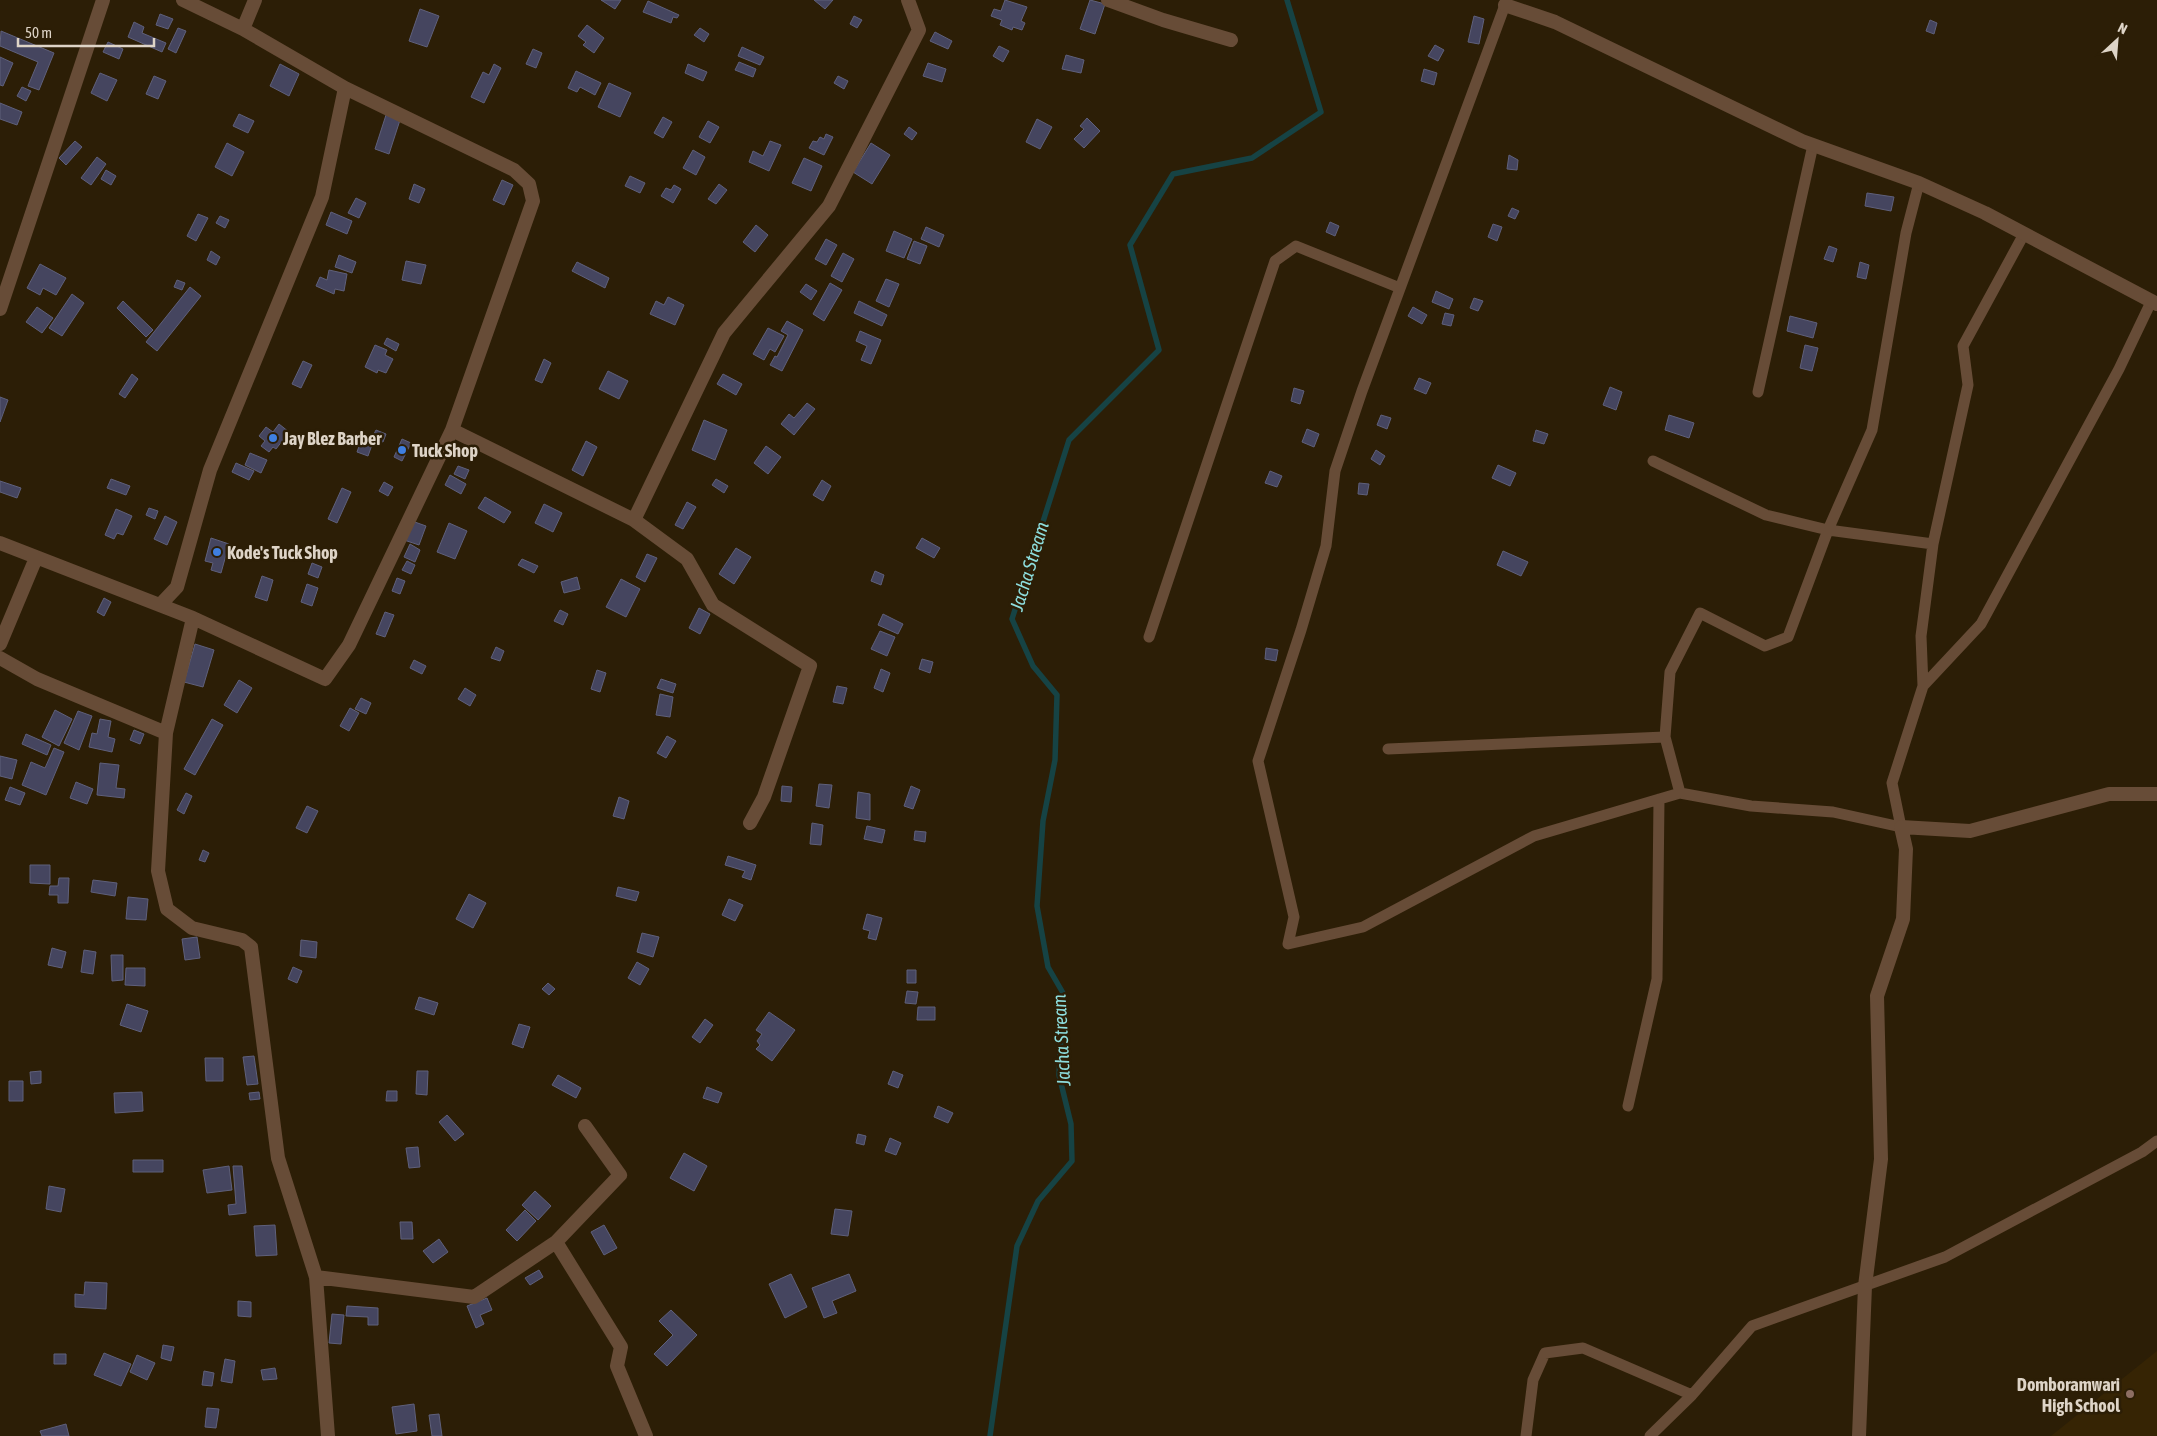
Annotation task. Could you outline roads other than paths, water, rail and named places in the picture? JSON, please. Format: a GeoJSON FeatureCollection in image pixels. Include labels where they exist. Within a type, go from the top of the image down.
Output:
{"type":"FeatureCollection","features":[{"type":"Feature","properties":{"kind":"street"},"geometry":{"type":"LineString","coordinates":[[0,309],[103,0]]}},
{"type":"Feature","properties":{"kind":"street"},"geometry":{"type":"LineString","coordinates":[[0,543],[192,618],[325,678],[349,645],[452,430],[534,201],[529,184],[514,170],[345,88],[243,29],[183,0]]}},
{"type":"Feature","properties":{"kind":"street"},"geometry":{"type":"LineString","coordinates":[[243,29],[255,0]]}},
{"type":"Feature","properties":{"kind":"street"},"geometry":{"type":"LineString","coordinates":[[634,520],[724,333],[829,206],[919,30],[908,0]]}},
{"type":"Feature","properties":{"kind":"street"},"geometry":{"type":"LineString","coordinates":[[1108,0],[1163,20],[1214,33],[1231,40]]}},
{"type":"Feature","properties":{"kind":"street"},"geometry":{"type":"LineString","coordinates":[[1505,5],[1555,22],[1813,145],[1919,183],[1985,213],[2154,303]]}},
{"type":"Feature","properties":{"kind":"street"},"geometry":{"type":"LineString","coordinates":[[160,605],[177,586],[210,470],[322,197],[345,88]]}},
{"type":"Feature","properties":{"kind":"street"},"geometry":{"type":"LineString","coordinates":[[452,430],[634,520],[687,559],[713,605],[810,666],[764,797],[750,823]]}},
{"type":"Feature","properties":{"kind":"street"},"geometry":{"type":"LineString","coordinates":[[0,644],[36,558]]}},
{"type":"Feature","properties":{"kind":"street"},"geometry":{"type":"LineString","coordinates":[[192,618],[166,733],[158,871],[167,909],[192,928],[242,940],[251,947],[278,1158],[316,1277],[328,1436]]}},
{"type":"Feature","properties":{"kind":"street"},"geometry":{"type":"LineString","coordinates":[[0,658],[37,679],[166,733]]}},
{"type":"Feature","properties":{"kind":"street"},"geometry":{"type":"LineString","coordinates":[[1859,1436],[1865,1286],[1881,1159],[1877,996],[1903,919],[1906,849],[1901,827],[1970,831],[2110,794],[2157,794]]}},
{"type":"Feature","properties":{"kind":"street"},"geometry":{"type":"LineString","coordinates":[[316,1277],[474,1297],[556,1242],[620,1175],[585,1126]]}},
{"type":"Feature","properties":{"kind":"street"},"geometry":{"type":"LineString","coordinates":[[556,1242],[621,1347],[617,1366],[646,1436]]}},
{"type":"Feature","properties":{"kind":"lane"},"geometry":{"type":"LineString","coordinates":[[1505,5],[1400,288],[1335,471],[1326,546],[1258,761],[1294,917],[1288,944],[1363,927],[1534,836],[1680,793],[1751,806],[1834,812],[1901,827],[1892,783],[1923,686],[1921,636],[1933,544],[1968,386],[1962,346],[2024,234]]}},
{"type":"Feature","properties":{"kind":"lane"},"geometry":{"type":"LineString","coordinates":[[1758,392],[1813,145]]}},
{"type":"Feature","properties":{"kind":"lane"},"geometry":{"type":"LineString","coordinates":[[1680,793],[1665,737],[1670,672],[1700,613],[1765,646],[1788,637],[1828,530],[1872,430],[1906,233],[1919,183]]}},
{"type":"Feature","properties":{"kind":"lane"},"geometry":{"type":"LineString","coordinates":[[1150,637],[1274,260],[1296,246],[1400,288]]}},
{"type":"Feature","properties":{"kind":"lane"},"geometry":{"type":"LineString","coordinates":[[1923,686],[1981,624],[2154,303]]}},
{"type":"Feature","properties":{"kind":"lane"},"geometry":{"type":"LineString","coordinates":[[1653,461],[1766,515],[1828,530],[1933,544]]}},
{"type":"Feature","properties":{"kind":"lane"},"geometry":{"type":"LineString","coordinates":[[1388,749],[1665,737]]}},
{"type":"Feature","properties":{"kind":"lane"},"geometry":{"type":"LineString","coordinates":[[1628,1106],[1657,979],[1659,799]]}},
{"type":"Feature","properties":{"kind":"lane"},"geometry":{"type":"LineString","coordinates":[[1650,1436],[1692,1395],[1752,1326],[1945,1257],[2142,1152],[2157,1141]]}},
{"type":"Feature","properties":{"kind":"lane"},"geometry":{"type":"LineString","coordinates":[[1526,1436],[1533,1380],[1545,1353],[1583,1348],[1692,1395]]}},
{"type":"Feature","properties":{"kind":"waterway","name":"Jacha Stream"},"geometry":{"type":"LineString","coordinates":[[990,1436],[1017,1246],[1038,1201],[1072,1161],[1071,1124],[1059,1075],[1063,993],[1048,967],[1037,906],[1043,821],[1055,760],[1057,695],[1033,666],[1012,619],[1069,440],[1159,350],[1130,245],[1173,174],[1252,158],[1321,112],[1287,0]]}},
{"type":"Feature","properties":{"kind":"place","name":"Jay Blez Barber"},"geometry":{"type":"Point","coordinates":[273,438]}},
{"type":"Feature","properties":{"kind":"place","name":"Tuck Shop"},"geometry":{"type":"Point","coordinates":[402,450]}},
{"type":"Feature","properties":{"kind":"place","name":"Kode's Tuck Shop"},"geometry":{"type":"Point","coordinates":[217,552]}},
{"type":"Feature","properties":{"kind":"place","name":"Domboramwari High School"},"geometry":{"type":"Point","coordinates":[2130,1394]}}]}
